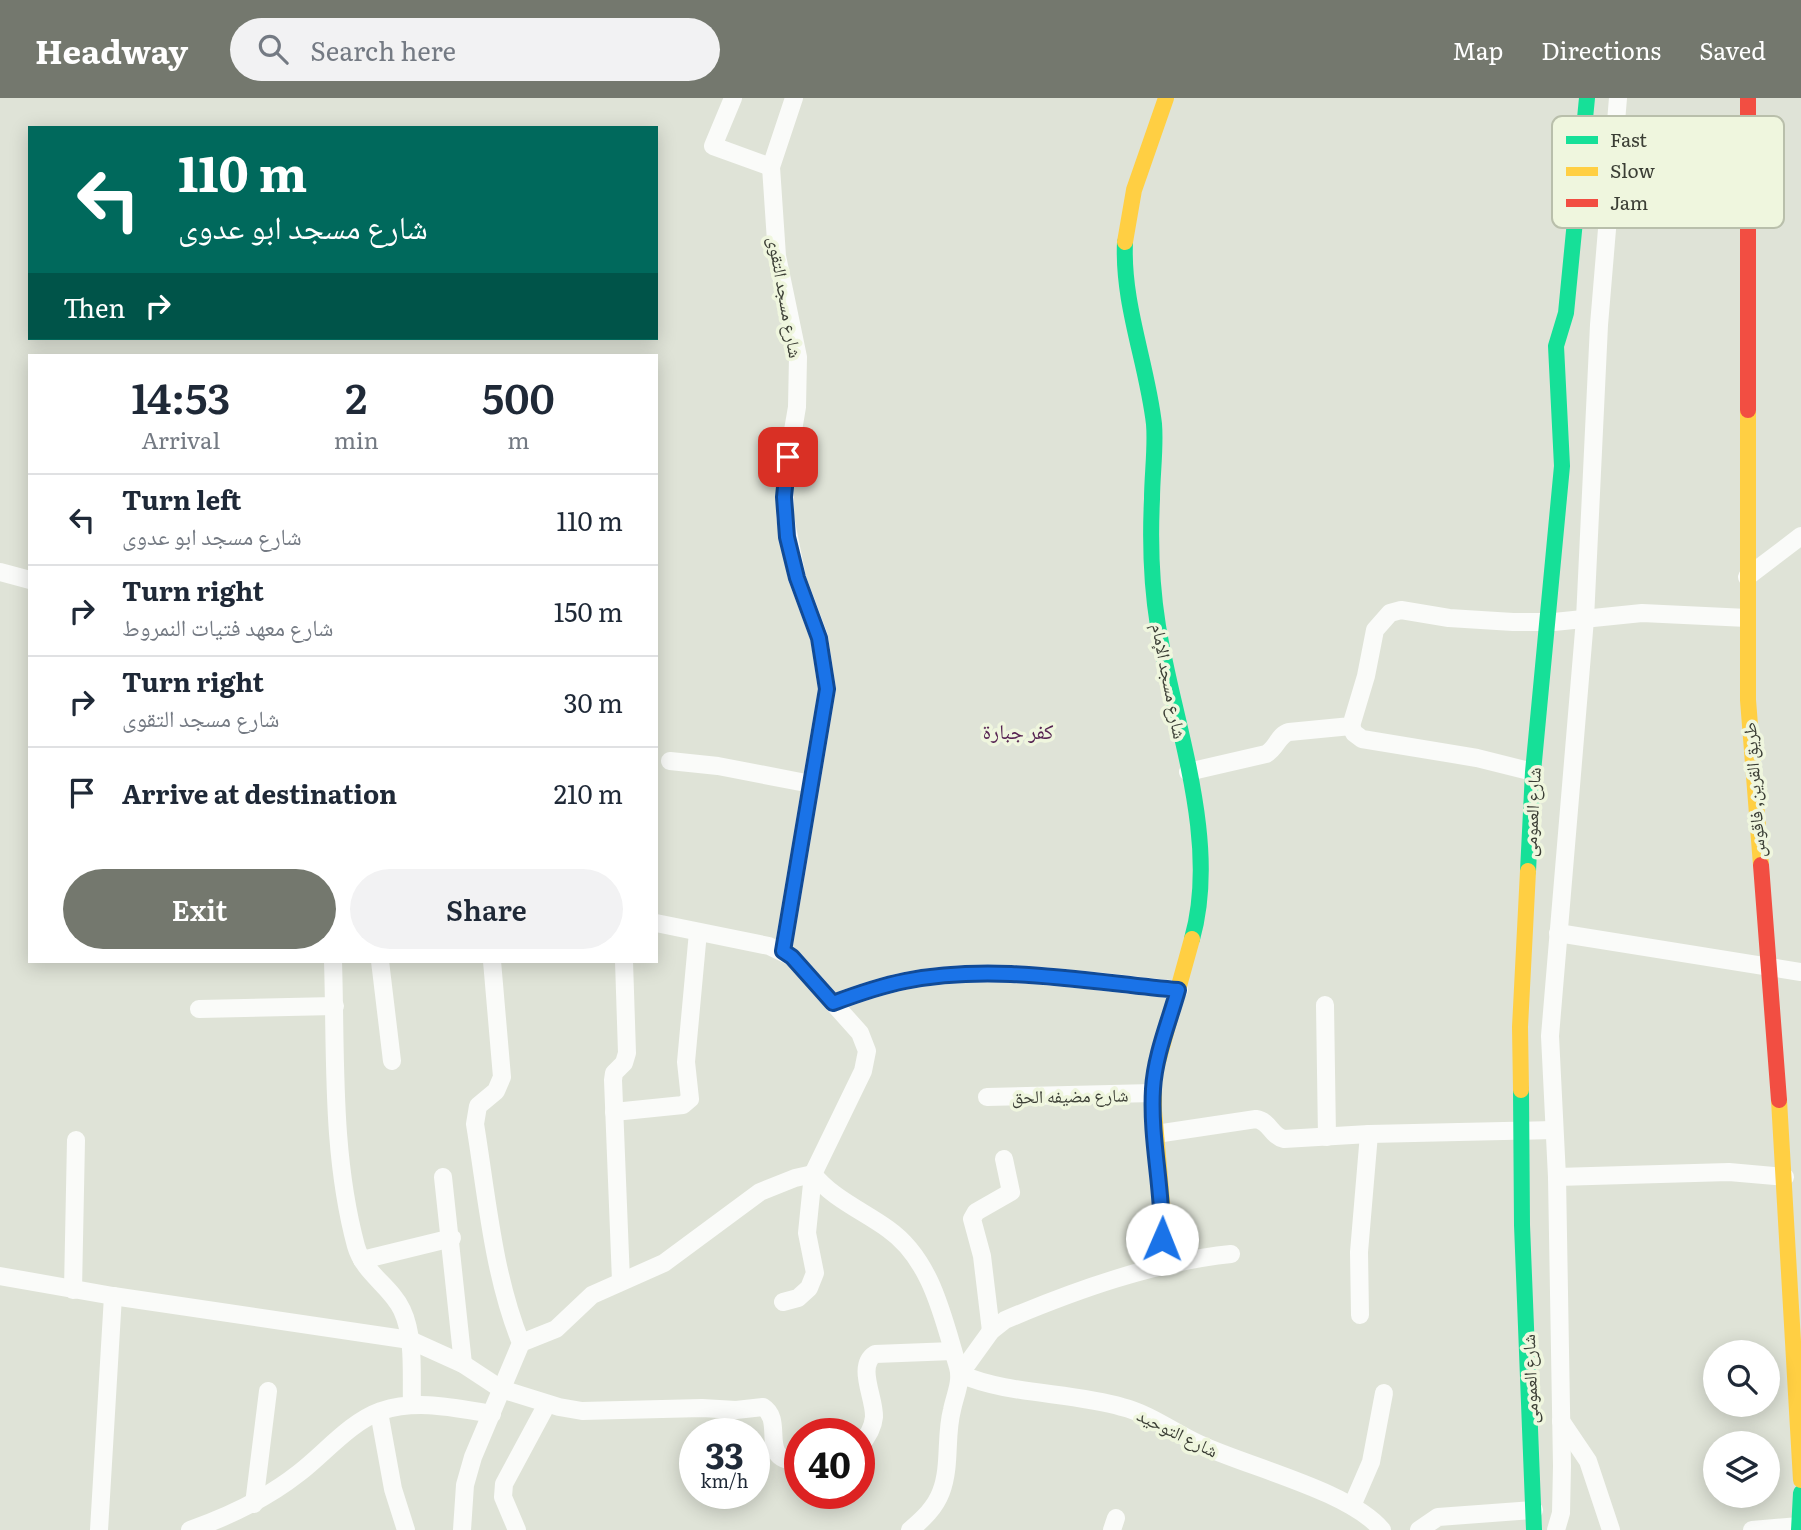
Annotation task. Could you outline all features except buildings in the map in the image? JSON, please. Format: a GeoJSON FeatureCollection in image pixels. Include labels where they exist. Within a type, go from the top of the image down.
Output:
{"type":"FeatureCollection","features":[{"type":"Feature","properties":{"kind":"street"},"geometry":{"type":"LineString","coordinates":[[733,98],[713,146],[771,167]]}},
{"type":"Feature","properties":{"kind":"street","name":"شارع مسجد التقوى"},"geometry":{"type":"LineString","coordinates":[[783,951],[825,706],[826,672],[819,638],[797,578],[785,517],[785,477],[797,407],[798,357],[777,256],[771,167],[794,98]]}},
{"type":"Feature","properties":{"kind":"street","name":"شارع مسجد الإمام"},"geometry":{"type":"LineString","coordinates":[[1161,1266],[1163,1213],[1153,1093],[1158,1058],[1195,929],[1201,874],[1200,847],[1188,772],[1159,637],[1150,547],[1154,426],[1123,262],[1141,171],[1166,98]]}},
{"type":"Feature","properties":{"kind":"street","name":"شارع العمومى"},"geometry":{"type":"LineString","coordinates":[[1585,116],[1587,98]]}},
{"type":"Feature","properties":{"kind":"street"},"geometry":{"type":"LineString","coordinates":[[1616,116],[1618,98]]}},
{"type":"Feature","properties":{"kind":"street","name":"طريق القرين, فاقوس"},"geometry":{"type":"LineString","coordinates":[[1748,98],[1748,116]]}},
{"type":"Feature","properties":{"kind":"street","name":"شارع العمومى"},"geometry":{"type":"LineString","coordinates":[[1534,1530],[1522,1226],[1520,1027],[1533,772],[1550,622],[1562,466],[1556,346],[1567,303],[1574,228]]}},
{"type":"Feature","properties":{"kind":"street"},"geometry":{"type":"LineString","coordinates":[[1556,1530],[1562,1492],[1555,1130],[1550,1036],[1582,620],[1607,228]]}},
{"type":"Feature","properties":{"kind":"street","name":"طريق القرين, فاقوس"},"geometry":{"type":"LineString","coordinates":[[1748,228],[1748,700],[1785,1177],[1801,1480]]}},
{"type":"Feature","properties":{"kind":"street"},"geometry":{"type":"LineString","coordinates":[[1747,577],[1801,536]]}},
{"type":"Feature","properties":{"kind":"street"},"geometry":{"type":"LineString","coordinates":[[0,572],[28,579]]}},
{"type":"Feature","properties":{"kind":"street"},"geometry":{"type":"LineString","coordinates":[[1533,772],[1477,758],[1362,738],[1354,733],[1351,726],[1366,676],[1375,630],[1390,613],[1401,610],[1486,621],[1550,622],[1642,613],[1747,618]]}},
{"type":"Feature","properties":{"kind":"street"},"geometry":{"type":"LineString","coordinates":[[1188,772],[1266,754],[1273,749],[1281,736],[1289,732],[1351,726]]}},
{"type":"Feature","properties":{"kind":"street"},"geometry":{"type":"LineString","coordinates":[[670,761],[718,766],[811,784]]}},
{"type":"Feature","properties":{"kind":"street"},"geometry":{"type":"LineString","coordinates":[[658,923],[783,951],[792,957],[865,1042],[867,1061],[813,1174],[807,1233],[815,1273],[809,1288],[798,1298],[783,1302]]}},
{"type":"Feature","properties":{"kind":"street"},"geometry":{"type":"LineString","coordinates":[[614,1112],[683,1105],[690,1099],[686,1062],[698,932]]}},
{"type":"Feature","properties":{"kind":"street"},"geometry":{"type":"LineString","coordinates":[[1558,933],[1801,972]]}},
{"type":"Feature","properties":{"kind":"street"},"geometry":{"type":"LineString","coordinates":[[334,963],[335,1085],[348,1205],[362,1260],[402,1311],[410,1340],[412,1405]]}},
{"type":"Feature","properties":{"kind":"street"},"geometry":{"type":"LineString","coordinates":[[380,963],[391,1061]]}},
{"type":"Feature","properties":{"kind":"street"},"geometry":{"type":"LineString","coordinates":[[492,963],[502,1077],[496,1091],[478,1105],[475,1124],[494,1242],[510,1319],[521,1343]]}},
{"type":"Feature","properties":{"kind":"street"},"geometry":{"type":"LineString","coordinates":[[621,1282],[614,1073],[624,1063],[627,1053],[624,963]]}},
{"type":"Feature","properties":{"kind":"street"},"geometry":{"type":"LineString","coordinates":[[833,1003],[870,989],[905,981],[978,973],[1178,990]]}},
{"type":"Feature","properties":{"kind":"street"},"geometry":{"type":"LineString","coordinates":[[1325,1005],[1327,1137]]}},
{"type":"Feature","properties":{"kind":"street"},"geometry":{"type":"LineString","coordinates":[[199,1009],[335,1006]]}},
{"type":"Feature","properties":{"kind":"street","name":"شارع مضيفه الحق"},"geometry":{"type":"LineString","coordinates":[[987,1097],[1153,1093]]}},
{"type":"Feature","properties":{"kind":"street"},"geometry":{"type":"LineString","coordinates":[[1156,1134],[1256,1119],[1266,1123],[1276,1137],[1283,1139],[1369,1134],[1555,1130]]}},
{"type":"Feature","properties":{"kind":"street"},"geometry":{"type":"LineString","coordinates":[[1360,1315],[1359,1252],[1369,1134]]}},
{"type":"Feature","properties":{"kind":"street"},"geometry":{"type":"LineString","coordinates":[[73,1290],[76,1140]]}},
{"type":"Feature","properties":{"kind":"street"},"geometry":{"type":"LineString","coordinates":[[991,1331],[982,1256],[972,1219],[976,1212],[1011,1192],[1004,1159]]}},
{"type":"Feature","properties":{"kind":"street"},"geometry":{"type":"LineString","coordinates":[[1556,1177],[1729,1172],[1785,1177]]}},
{"type":"Feature","properties":{"kind":"street"},"geometry":{"type":"LineString","coordinates":[[463,1530],[466,1485],[473,1457],[521,1343],[556,1329],[586,1299],[664,1263],[760,1192],[794,1178],[813,1174]]}},
{"type":"Feature","properties":{"kind":"street"},"geometry":{"type":"LineString","coordinates":[[813,1174],[824,1186],[890,1230],[912,1252],[933,1291],[960,1374]]}},
{"type":"Feature","properties":{"kind":"street"},"geometry":{"type":"LineString","coordinates":[[443,1177],[452,1238],[463,1364]]}},
{"type":"Feature","properties":{"kind":"street"},"geometry":{"type":"LineString","coordinates":[[362,1260],[452,1238]]}},
{"type":"Feature","properties":{"kind":"street"},"geometry":{"type":"LineString","coordinates":[[910,1530],[926,1516],[941,1492],[945,1478],[951,1412],[960,1374],[991,1331],[1005,1320],[1019,1314],[1161,1266],[1231,1254]]}},
{"type":"Feature","properties":{"kind":"street"},"geometry":{"type":"LineString","coordinates":[[0,1276],[73,1290],[410,1340],[463,1364],[501,1389],[547,1404],[582,1411],[702,1408],[736,1410],[763,1407],[769,1413],[777,1454],[784,1460]]}},
{"type":"Feature","properties":{"kind":"street"},"geometry":{"type":"LineString","coordinates":[[99,1530],[113,1296]]}},
{"type":"Feature","properties":{"kind":"street"},"geometry":{"type":"LineString","coordinates":[[873,1418],[866,1367],[870,1357],[875,1354],[953,1351]]}},
{"type":"Feature","properties":{"kind":"street","name":"شارع التوحيد"},"geometry":{"type":"LineString","coordinates":[[960,1374],[980,1381],[1131,1409],[1199,1444],[1352,1506],[1368,1515],[1382,1530]]}},
{"type":"Feature","properties":{"kind":"street"},"geometry":{"type":"LineString","coordinates":[[254,1504],[268,1391]]}},
{"type":"Feature","properties":{"kind":"street"},"geometry":{"type":"LineString","coordinates":[[1352,1506],[1371,1462],[1384,1393]]}},
{"type":"Feature","properties":{"kind":"street"},"geometry":{"type":"LineString","coordinates":[[190,1530],[254,1504],[298,1474],[361,1422],[379,1412],[428,1404],[492,1414]]}},
{"type":"Feature","properties":{"kind":"street"},"geometry":{"type":"LineString","coordinates":[[517,1530],[503,1497],[504,1484],[547,1404]]}},
{"type":"Feature","properties":{"kind":"street"},"geometry":{"type":"LineString","coordinates":[[379,1412],[393,1489],[407,1530]]}},
{"type":"Feature","properties":{"kind":"street"},"geometry":{"type":"LineString","coordinates":[[1561,1421],[1588,1461],[1611,1530]]}},
{"type":"Feature","properties":{"kind":"street"},"geometry":{"type":"LineString","coordinates":[[1752,1530],[1799,1528],[1801,1493]]}},
{"type":"Feature","properties":{"kind":"street"},"geometry":{"type":"LineString","coordinates":[[1419,1530],[1438,1517],[1534,1510]]}},
{"type":"Feature","properties":{"kind":"traffic: fast"},"geometry":{"type":"LineString","coordinates":[[1585,116],[1587,98]]}},
{"type":"Feature","properties":{"kind":"traffic: fast"},"geometry":{"type":"LineString","coordinates":[[1528,871],[1533,772],[1562,466],[1556,346],[1566,313],[1574,228]]}},
{"type":"Feature","properties":{"kind":"traffic: fast"},"geometry":{"type":"LineString","coordinates":[[1125,242],[1127,288],[1154,424],[1151,546],[1156,610],[1198,822],[1201,862],[1199,901],[1192,939]]}},
{"type":"Feature","properties":{"kind":"traffic: fast"},"geometry":{"type":"LineString","coordinates":[[1521,1090],[1522,1225],[1534,1530]]}},
{"type":"Feature","properties":{"kind":"traffic: fast"},"geometry":{"type":"LineString","coordinates":[[1799,1530],[1801,1493]]}},
{"type":"Feature","properties":{"kind":"traffic: slow"},"geometry":{"type":"LineString","coordinates":[[1125,242],[1134,190],[1166,98]]}},
{"type":"Feature","properties":{"kind":"traffic: slow"},"geometry":{"type":"LineString","coordinates":[[1748,410],[1748,700],[1761,865]]}},
{"type":"Feature","properties":{"kind":"traffic: slow"},"geometry":{"type":"LineString","coordinates":[[1521,1090],[1520,1027],[1528,871]]}},
{"type":"Feature","properties":{"kind":"traffic: slow"},"geometry":{"type":"LineString","coordinates":[[1161,1266],[1163,1213],[1154,1111],[1154,1076],[1192,939]]}},
{"type":"Feature","properties":{"kind":"traffic: slow"},"geometry":{"type":"LineString","coordinates":[[1779,1100],[1801,1480]]}},
{"type":"Feature","properties":{"kind":"traffic: jam"},"geometry":{"type":"LineString","coordinates":[[1748,98],[1748,116]]}},
{"type":"Feature","properties":{"kind":"traffic: jam"},"geometry":{"type":"LineString","coordinates":[[1748,228],[1748,410]]}},
{"type":"Feature","properties":{"kind":"traffic: jam"},"geometry":{"type":"LineString","coordinates":[[1761,865],[1779,1100]]}},
{"type":"Feature","properties":{"kind":"district","name":"كفر جبارة"},"geometry":{"type":"Point","coordinates":[1018,729]}},
{"type":"Feature","properties":{"kind":"route"},"geometry":{"type":"LineString","coordinates":[[788,457],[784,497],[787,537],[797,578],[824,654],[827,689],[783,951],[792,957],[833,1003],[870,989],[905,981],[978,973],[1178,990],[1154,1076],[1153,1093],[1163,1213],[1162,1239]]}}]}
